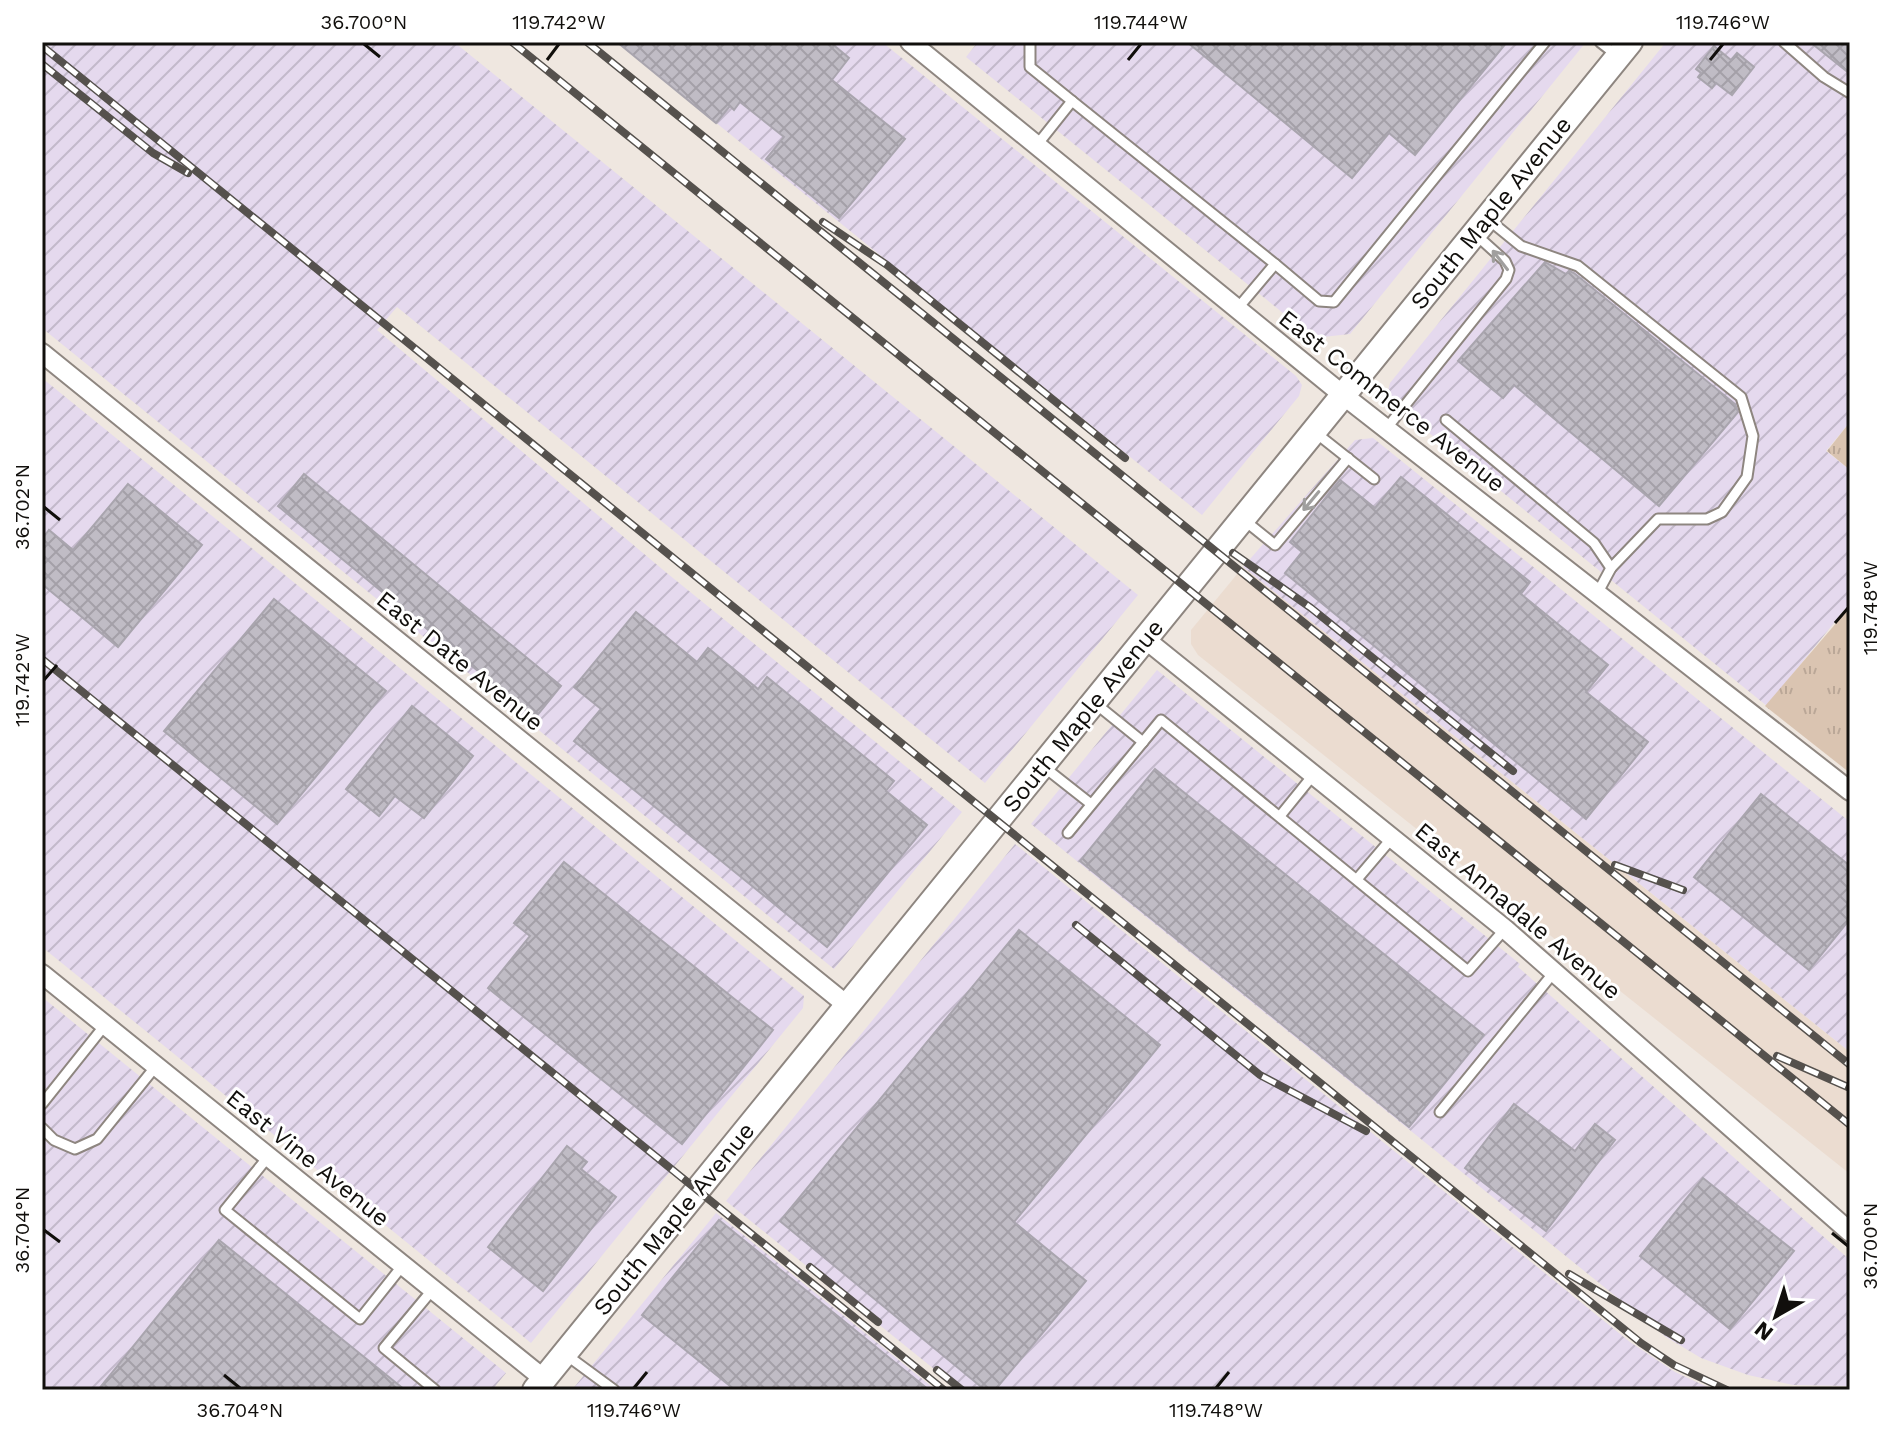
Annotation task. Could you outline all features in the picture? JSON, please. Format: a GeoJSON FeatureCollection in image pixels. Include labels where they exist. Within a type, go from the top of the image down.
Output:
{"type":"FeatureCollection","features":[{"type":"Feature","properties":{"kind":"street","name":"East Commerce Avenue"},"geometry":{"type":"LineString","coordinates":[[910,42],[1343,395],[1850,791]]}},
{"type":"Feature","properties":{"kind":"street","name":"South Maple Avenue"},"geometry":{"type":"LineString","coordinates":[[544,1385],[565,1354],[1480,226],[1616,47]]}},
{"type":"Feature","properties":{"kind":"street","name":"East Date Avenue"},"geometry":{"type":"LineString","coordinates":[[42,353],[848,1006]]}},
{"type":"Feature","properties":{"kind":"street","name":"East Annadale Avenue"},"geometry":{"type":"LineString","coordinates":[[1145,639],[1555,971],[1850,1232]]}},
{"type":"Feature","properties":{"kind":"street","name":"East Vine Avenue"},"geometry":{"type":"LineString","coordinates":[[42,974],[433,1289],[544,1385]]}},
{"type":"Feature","properties":{"kind":"lane"},"geometry":{"type":"LineString","coordinates":[[1030,42],[1030,67],[1319,301],[1334,302],[1545,42]]}},
{"type":"Feature","properties":{"kind":"lane"},"geometry":{"type":"LineString","coordinates":[[1784,42],[1824,77],[1850,93]]}},
{"type":"Feature","properties":{"kind":"lane"},"geometry":{"type":"LineString","coordinates":[[1037,145],[1072,101]]}},
{"type":"Feature","properties":{"kind":"lane"},"geometry":{"type":"LineString","coordinates":[[1386,429],[1498,292],[1509,270],[1480,226]]}},
{"type":"Feature","properties":{"kind":"lane"},"geometry":{"type":"LineString","coordinates":[[1480,226],[1521,246],[1578,266],[1741,397],[1753,436],[1747,477],[1722,512],[1707,519],[1658,519],[1611,568],[1597,594]]}},
{"type":"Feature","properties":{"kind":"lane"},"geometry":{"type":"LineString","coordinates":[[1237,309],[1275,264]]}},
{"type":"Feature","properties":{"kind":"lane"},"geometry":{"type":"LineString","coordinates":[[1446,420],[1573,524],[1594,543],[1611,568]]}},
{"type":"Feature","properties":{"kind":"lane"},"geometry":{"type":"LineString","coordinates":[[1314,431],[1374,479]]}},
{"type":"Feature","properties":{"kind":"lane"},"geometry":{"type":"LineString","coordinates":[[1243,519],[1275,545],[1348,458]]}},
{"type":"Feature","properties":{"kind":"lane"},"geometry":{"type":"LineString","coordinates":[[1094,702],[1143,742]]}},
{"type":"Feature","properties":{"kind":"lane"},"geometry":{"type":"LineString","coordinates":[[1068,833],[1161,720],[1468,971],[1505,929]]}},
{"type":"Feature","properties":{"kind":"lane"},"geometry":{"type":"LineString","coordinates":[[1042,766],[1091,804]]}},
{"type":"Feature","properties":{"kind":"lane"},"geometry":{"type":"LineString","coordinates":[[1280,816],[1314,774]]}},
{"type":"Feature","properties":{"kind":"lane"},"geometry":{"type":"LineString","coordinates":[[1358,878],[1393,837]]}},
{"type":"Feature","properties":{"kind":"lane"},"geometry":{"type":"LineString","coordinates":[[1440,1112],[1555,971]]}},
{"type":"Feature","properties":{"kind":"lane"},"geometry":{"type":"LineString","coordinates":[[42,1104],[105,1025]]}},
{"type":"Feature","properties":{"kind":"lane"},"geometry":{"type":"LineString","coordinates":[[42,1128],[54,1140],[75,1149],[97,1139],[156,1066]]}},
{"type":"Feature","properties":{"kind":"lane"},"geometry":{"type":"LineString","coordinates":[[268,1157],[225,1210],[360,1319],[403,1265]]}},
{"type":"Feature","properties":{"kind":"lane"},"geometry":{"type":"LineString","coordinates":[[433,1289],[384,1348],[435,1390]]}},
{"type":"Feature","properties":{"kind":"lane"},"geometry":{"type":"LineString","coordinates":[[565,1354],[614,1390]]}},
{"type":"Feature","properties":{"kind":"shaded area"},"geometry":{"type":"Polygon","coordinates":[[[42,42],[454,42],[1138,595],[985,783],[397,307],[377,330],[668,574],[962,812],[834,969],[42,328],[42,42]]]}},
{"type":"Feature","properties":{"kind":"shaded area"},"geometry":{"type":"Polygon","coordinates":[[[616,42],[882,42],[1296,376],[1302,385],[1299,396],[1202,515],[616,42]]]}},
{"type":"Feature","properties":{"kind":"shaded area"},"geometry":{"type":"Polygon","coordinates":[[[978,42],[1586,42],[1350,334],[1314,338],[966,57],[978,42]]]}},
{"type":"Feature","properties":{"kind":"shaded area"},"geometry":{"type":"Polygon","coordinates":[[[1666,42],[1850,42],[1850,422],[1826,451],[1850,470],[1850,603],[1767,706],[1392,403],[1387,394],[1390,383],[1666,42]]]}},
{"type":"Feature","properties":{"kind":"shaded area"},"geometry":{"type":"Polygon","coordinates":[[[42,378],[804,996],[803,1008],[531,1343],[42,947],[42,378]]]}},
{"type":"Feature","properties":{"kind":"shaded area"},"geometry":{"type":"Polygon","coordinates":[[[1373,438],[1850,822],[1850,1052],[1243,567],[1355,440],[1373,438]]]}},
{"type":"Feature","properties":{"kind":"shaded area"},"geometry":{"type":"Polygon","coordinates":[[[1243,567],[1850,1052],[1850,1174],[1198,655],[1191,644],[1191,630],[1243,567]]]}},
{"type":"Feature","properties":{"kind":"shaded area"},"geometry":{"type":"Polygon","coordinates":[[[1157,670],[1520,964],[1518,967],[1850,1260],[1850,1386],[1793,1385],[1748,1375],[1701,1358],[1666,1337],[1031,824],[1157,670]]]}},
{"type":"Feature","properties":{"kind":"shaded area"},"geometry":{"type":"Polygon","coordinates":[[[1015,844],[1630,1342],[1675,1372],[1714,1390],[960,1390],[726,1201],[1015,844]]]}},
{"type":"Feature","properties":{"kind":"shaded area"},"geometry":{"type":"Polygon","coordinates":[[[42,997],[506,1373],[492,1390],[42,1390],[42,997]]]}},
{"type":"Feature","properties":{"kind":"shaded area"},"geometry":{"type":"Polygon","coordinates":[[[716,1213],[936,1390],[572,1390],[716,1213]]]}},
{"type":"Feature","properties":{"kind":"green space"},"geometry":{"type":"Polygon","coordinates":[[[1850,422],[1850,470],[1827,451],[1850,422]]]}},
{"type":"Feature","properties":{"kind":"green space"},"geometry":{"type":"Polygon","coordinates":[[[1850,607],[1850,773],[1765,706],[1850,607]]]}},
{"type":"Feature","properties":{"kind":"building"},"geometry":{"type":"Polygon","coordinates":[[[617,42],[830,42],[849,58],[832,80],[905,139],[839,218],[766,159],[784,137],[740,102],[734,110],[730,106],[716,123],[617,42]]]}},
{"type":"Feature","properties":{"kind":"building"},"geometry":{"type":"Polygon","coordinates":[[[1187,42],[1507,42],[1415,155],[1389,133],[1352,178],[1187,42]]]}},
{"type":"Feature","properties":{"kind":"building"},"geometry":{"type":"Polygon","coordinates":[[[1810,42],[1850,42],[1850,74],[1810,42]]]}},
{"type":"Feature","properties":{"kind":"building"},"geometry":{"type":"Polygon","coordinates":[[[1714,46],[1731,60],[1737,53],[1754,67],[1732,95],[1716,83],[1712,88],[1698,77],[1701,73],[1696,69],[1714,46]]]}},
{"type":"Feature","properties":{"kind":"building"},"geometry":{"type":"Polygon","coordinates":[[[1545,262],[1566,274],[1569,271],[1574,273],[1735,404],[1738,412],[1659,506],[1514,385],[1503,398],[1458,361],[1545,262]]]}},
{"type":"Feature","properties":{"kind":"building"},"geometry":{"type":"Polygon","coordinates":[[[304,474],[561,686],[535,718],[278,506],[304,474]]]}},
{"type":"Feature","properties":{"kind":"building"},"geometry":{"type":"Polygon","coordinates":[[[1401,477],[1530,582],[1521,594],[1608,665],[1586,692],[1648,742],[1586,819],[1285,573],[1302,552],[1290,542],[1340,480],[1375,508],[1401,477]]]}},
{"type":"Feature","properties":{"kind":"building"},"geometry":{"type":"Polygon","coordinates":[[[128,484],[202,545],[118,647],[42,584],[42,539],[49,530],[73,550],[128,484]]]}},
{"type":"Feature","properties":{"kind":"building"},"geometry":{"type":"Polygon","coordinates":[[[274,599],[386,691],[277,824],[164,731],[274,599]]]}},
{"type":"Feature","properties":{"kind":"building"},"geometry":{"type":"Polygon","coordinates":[[[636,612],[697,662],[708,648],[758,689],[767,677],[894,781],[886,791],[927,825],[827,947],[574,741],[601,709],[574,687],[636,612]]]}},
{"type":"Feature","properties":{"kind":"building"},"geometry":{"type":"Polygon","coordinates":[[[412,706],[473,756],[424,818],[395,796],[379,816],[346,789],[412,706]]]}},
{"type":"Feature","properties":{"kind":"building"},"geometry":{"type":"Polygon","coordinates":[[[1155,769],[1484,1035],[1409,1127],[1080,861],[1155,769]]]}},
{"type":"Feature","properties":{"kind":"building"},"geometry":{"type":"Polygon","coordinates":[[[1761,794],[1850,866],[1850,919],[1809,970],[1694,877],[1761,794]]]}},
{"type":"Feature","properties":{"kind":"building"},"geometry":{"type":"Polygon","coordinates":[[[564,862],[773,1030],[682,1144],[488,988],[530,936],[514,923],[564,862]]]}},
{"type":"Feature","properties":{"kind":"building"},"geometry":{"type":"Polygon","coordinates":[[[1019,930],[1160,1045],[1014,1222],[1086,1281],[995,1390],[985,1390],[780,1221],[1019,930]]]}},
{"type":"Feature","properties":{"kind":"building"},"geometry":{"type":"Polygon","coordinates":[[[1514,1104],[1575,1151],[1595,1124],[1615,1140],[1546,1231],[1465,1168],[1514,1104]]]}},
{"type":"Feature","properties":{"kind":"building"},"geometry":{"type":"Polygon","coordinates":[[[567,1146],[587,1162],[581,1169],[616,1197],[543,1291],[488,1247],[567,1146]]]}},
{"type":"Feature","properties":{"kind":"building"},"geometry":{"type":"Polygon","coordinates":[[[1703,1178],[1794,1251],[1730,1329],[1640,1256],[1703,1178]]]}},
{"type":"Feature","properties":{"kind":"building"},"geometry":{"type":"Polygon","coordinates":[[[719,1220],[929,1390],[735,1390],[642,1315],[719,1220]]]}},
{"type":"Feature","properties":{"kind":"building"},"geometry":{"type":"Polygon","coordinates":[[[219,1240],[405,1390],[98,1390],[219,1240]]]}},
{"type":"Feature","properties":{"kind":"railway"},"geometry":{"type":"LineString","coordinates":[[512,42],[1850,1125]]}},
{"type":"Feature","properties":{"kind":"railway"},"geometry":{"type":"LineString","coordinates":[[587,42],[1850,1065]]}},
{"type":"Feature","properties":{"kind":"railway"},"geometry":{"type":"LineString","coordinates":[[42,46],[1641,1343],[1674,1365],[1727,1390]]}},
{"type":"Feature","properties":{"kind":"railway"},"geometry":{"type":"LineString","coordinates":[[42,64],[153,153],[188,173]]}},
{"type":"Feature","properties":{"kind":"railway"},"geometry":{"type":"LineString","coordinates":[[823,222],[887,265],[1125,458]]}},
{"type":"Feature","properties":{"kind":"railway"},"geometry":{"type":"LineString","coordinates":[[1233,553],[1311,608],[1513,771]]}},
{"type":"Feature","properties":{"kind":"railway"},"geometry":{"type":"LineString","coordinates":[[42,659],[944,1390]]}},
{"type":"Feature","properties":{"kind":"railway"},"geometry":{"type":"LineString","coordinates":[[1615,865],[1683,890]]}},
{"type":"Feature","properties":{"kind":"railway"},"geometry":{"type":"LineString","coordinates":[[1076,925],[1260,1075],[1366,1131]]}},
{"type":"Feature","properties":{"kind":"railway"},"geometry":{"type":"LineString","coordinates":[[1777,1056],[1850,1088]]}},
{"type":"Feature","properties":{"kind":"railway"},"geometry":{"type":"LineString","coordinates":[[810,1267],[878,1322]]}},
{"type":"Feature","properties":{"kind":"railway"},"geometry":{"type":"LineString","coordinates":[[1569,1274],[1681,1340]]}},
{"type":"Feature","properties":{"kind":"railway"},"geometry":{"type":"LineString","coordinates":[[937,1370],[962,1390]]}}]}
